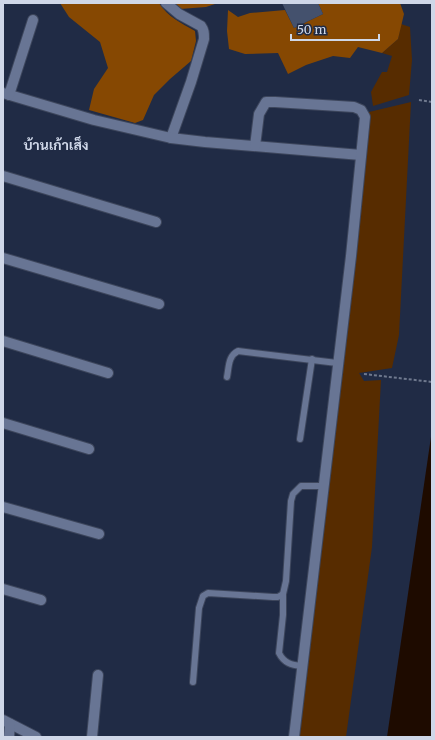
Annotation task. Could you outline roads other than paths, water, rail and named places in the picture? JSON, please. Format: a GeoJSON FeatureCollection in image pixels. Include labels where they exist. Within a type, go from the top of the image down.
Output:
{"type":"FeatureCollection","features":[{"type":"Feature","properties":{"kind":"street"},"geometry":{"type":"LineString","coordinates":[[166,3],[179,14],[201,26],[204,34],[204,39],[191,82],[172,138]]}},
{"type":"Feature","properties":{"kind":"street"},"geometry":{"type":"LineString","coordinates":[[33,20],[6,94],[94,120],[172,138],[361,154]]}},
{"type":"Feature","properties":{"kind":"street"},"geometry":{"type":"LineString","coordinates":[[255,146],[259,114],[266,102],[354,107],[362,110],[365,117],[351,256],[337,363],[294,737]]}},
{"type":"Feature","properties":{"kind":"street"},"geometry":{"type":"LineString","coordinates":[[3,176],[156,222]]}},
{"type":"Feature","properties":{"kind":"street"},"geometry":{"type":"LineString","coordinates":[[3,258],[159,304]]}},
{"type":"Feature","properties":{"kind":"street"},"geometry":{"type":"LineString","coordinates":[[3,341],[108,373]]}},
{"type":"Feature","properties":{"kind":"street"},"geometry":{"type":"LineString","coordinates":[[3,423],[89,450]]}},
{"type":"Feature","properties":{"kind":"street"},"geometry":{"type":"LineString","coordinates":[[3,507],[99,534]]}},
{"type":"Feature","properties":{"kind":"street"},"geometry":{"type":"LineString","coordinates":[[3,589],[41,600]]}},
{"type":"Feature","properties":{"kind":"street"},"geometry":{"type":"LineString","coordinates":[[92,737],[98,675]]}},
{"type":"Feature","properties":{"kind":"street"},"geometry":{"type":"LineString","coordinates":[[7,722],[8,737]]}},
{"type":"Feature","properties":{"kind":"street"},"geometry":{"type":"LineString","coordinates":[[7,722],[36,737]]}},
{"type":"Feature","properties":{"kind":"lane"},"geometry":{"type":"LineString","coordinates":[[227,377],[231,357],[233,353],[238,351],[337,363]]}},
{"type":"Feature","properties":{"kind":"lane"},"geometry":{"type":"LineString","coordinates":[[300,438],[312,359]]}},
{"type":"Feature","properties":{"kind":"lane"},"geometry":{"type":"LineString","coordinates":[[302,666],[286,663],[279,653],[284,606],[283,594],[286,580],[291,500],[293,494],[301,486],[323,486]]}},
{"type":"Feature","properties":{"kind":"lane"},"geometry":{"type":"LineString","coordinates":[[193,682],[199,608],[203,596],[208,593],[278,597],[283,594]]}},
{"type":"Feature","properties":{"kind":"district","name":"บ้านเก้าเส็ง"},"geometry":{"type":"Point","coordinates":[56,145]}}]}
